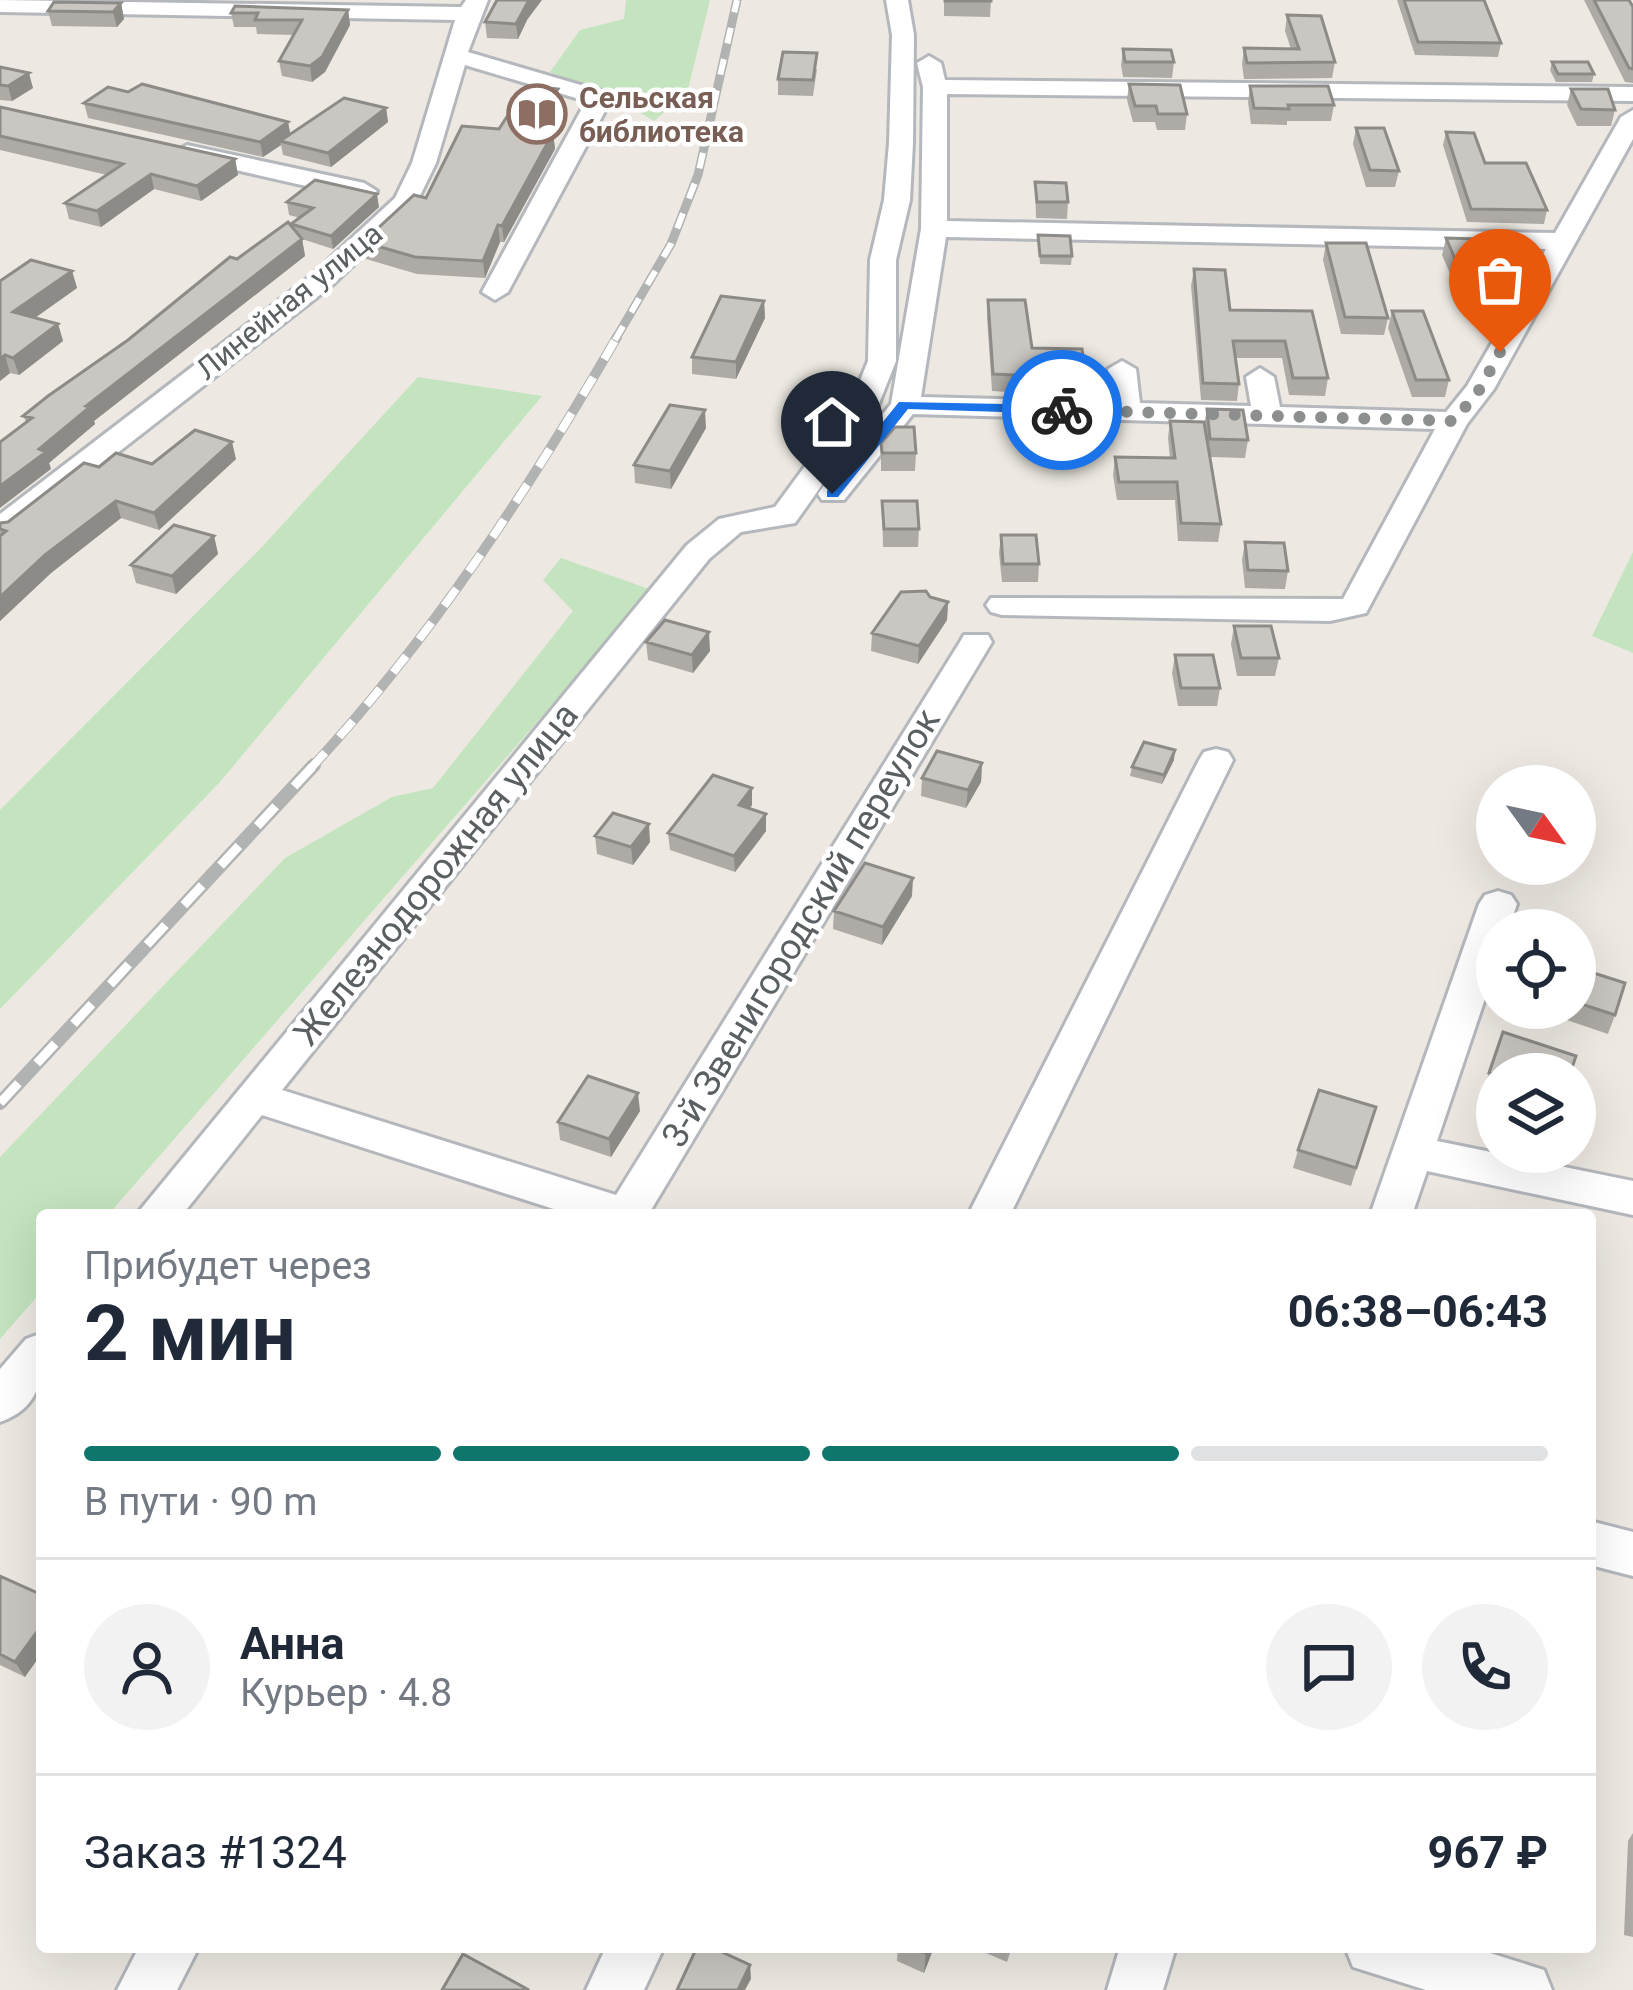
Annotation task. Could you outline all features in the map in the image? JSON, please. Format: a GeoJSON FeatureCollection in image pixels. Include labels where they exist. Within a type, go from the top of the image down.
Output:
{"type":"FeatureCollection","features":[{"type":"Feature","properties":{"kind":"street","name":"Железнодорожная улица"},"geometry":{"type":"LineString","coordinates":[[162,1209],[715,534],[737,518],[784,516],[864,406],[882,361],[883,260],[897,200],[903,34],[897,0]]}},
{"type":"Feature","properties":{"kind":"street"},"geometry":{"type":"LineString","coordinates":[[832,494],[904,405],[934,229],[935,87],[913,0]]}},
{"type":"Feature","properties":{"kind":"street"},"geometry":{"type":"LineString","coordinates":[[11,4],[472,7]]}},
{"type":"Feature","properties":{"kind":"street","name":"Линейная улица"},"geometry":{"type":"LineString","coordinates":[[0,529],[321,281],[406,201],[424,163],[472,7]]}},
{"type":"Feature","properties":{"kind":"street"},"geometry":{"type":"LineString","coordinates":[[459,56],[532,88],[600,98],[495,292]]}},
{"type":"Feature","properties":{"kind":"street"},"geometry":{"type":"LineString","coordinates":[[935,87],[1633,94]]}},
{"type":"Feature","properties":{"kind":"street"},"geometry":{"type":"LineString","coordinates":[[1002,605],[1330,611],[1355,606],[1454,421],[1480,389],[1559,241],[1572,229],[1633,117]]}},
{"type":"Feature","properties":{"kind":"street"},"geometry":{"type":"LineString","coordinates":[[158,145],[406,201]]}},
{"type":"Feature","properties":{"kind":"street"},"geometry":{"type":"LineString","coordinates":[[934,229],[1559,241]]}},
{"type":"Feature","properties":{"kind":"street"},"geometry":{"type":"LineString","coordinates":[[1122,369],[1126,411]]}},
{"type":"Feature","properties":{"kind":"street"},"geometry":{"type":"LineString","coordinates":[[1260,377],[1268,416]]}},
{"type":"Feature","properties":{"kind":"street"},"geometry":{"type":"LineString","coordinates":[[904,405],[1454,421]]}},
{"type":"Feature","properties":{"kind":"street","name":"3-й Звенигородский переулок"},"geometry":{"type":"LineString","coordinates":[[630,1209],[976,642]]}},
{"type":"Feature","properties":{"kind":"street"},"geometry":{"type":"LineString","coordinates":[[992,1209],[1216,760]]}},
{"type":"Feature","properties":{"kind":"street"},"geometry":{"type":"LineString","coordinates":[[1393,1209],[1498,904]]}},
{"type":"Feature","properties":{"kind":"street"},"geometry":{"type":"LineString","coordinates":[[255,1097],[607,1209]]}},
{"type":"Feature","properties":{"kind":"street"},"geometry":{"type":"LineString","coordinates":[[1412,1152],[1633,1198]]}},
{"type":"Feature","properties":{"kind":"street"},"geometry":{"type":"LineString","coordinates":[[16,1400],[36,1363]]}},
{"type":"Feature","properties":{"kind":"street"},"geometry":{"type":"LineString","coordinates":[[1596,1545],[1633,1554]]}},
{"type":"Feature","properties":{"kind":"street"},"geometry":{"type":"LineString","coordinates":[[145,1990],[167,1953]]}},
{"type":"Feature","properties":{"kind":"street"},"geometry":{"type":"LineString","coordinates":[[614,1990],[633,1953]]}},
{"type":"Feature","properties":{"kind":"street"},"geometry":{"type":"LineString","coordinates":[[1135,1990],[1146,1953]]}},
{"type":"Feature","properties":{"kind":"street"},"geometry":{"type":"LineString","coordinates":[[1393,1953],[1524,1990]]}},
{"type":"Feature","properties":{"kind":"green space"},"geometry":{"type":"Polygon","coordinates":[[[626,0],[710,0],[687,93],[654,121],[616,98],[550,72],[580,30],[624,19],[626,0]]]}},
{"type":"Feature","properties":{"kind":"green space"},"geometry":{"type":"Polygon","coordinates":[[[418,377],[542,396],[220,782],[0,1009],[0,810],[260,549],[418,377]]]}},
{"type":"Feature","properties":{"kind":"green space"},"geometry":{"type":"Polygon","coordinates":[[[1633,552],[1633,653],[1592,636],[1633,552]]]}},
{"type":"Feature","properties":{"kind":"green space"},"geometry":{"type":"Polygon","coordinates":[[[561,558],[652,590],[113,1209],[36,1209],[36,1298],[0,1339],[0,1157],[285,858],[392,797],[433,788],[573,611],[543,580],[561,558]]]}},
{"type":"Feature","properties":{"kind":"building"},"geometry":{"type":"Polygon","coordinates":[[[497,0],[529,0],[516,24],[485,22],[497,0]]]}},
{"type":"Feature","properties":{"kind":"building"},"geometry":{"type":"Polygon","coordinates":[[[1404,0],[1484,0],[1501,43],[1418,42],[1404,0]]]}},
{"type":"Feature","properties":{"kind":"building"},"geometry":{"type":"Polygon","coordinates":[[[1594,0],[1629,0],[1633,7],[1633,69],[1629,68],[1594,0]]]}},
{"type":"Feature","properties":{"kind":"building"},"geometry":{"type":"Polygon","coordinates":[[[54,2],[121,3],[113,12],[48,11],[54,2]]]}},
{"type":"Feature","properties":{"kind":"building"},"geometry":{"type":"Polygon","coordinates":[[[235,6],[348,10],[322,57],[310,66],[279,61],[302,20],[255,20],[258,13],[231,13],[235,6]]]}},
{"type":"Feature","properties":{"kind":"building"},"geometry":{"type":"Polygon","coordinates":[[[1287,15],[1321,16],[1335,62],[1247,63],[1244,48],[1299,49],[1287,15]]]}},
{"type":"Feature","properties":{"kind":"building"},"geometry":{"type":"Polygon","coordinates":[[[1123,49],[1171,50],[1174,62],[1125,62],[1123,49]]]}},
{"type":"Feature","properties":{"kind":"building"},"geometry":{"type":"Polygon","coordinates":[[[783,52],[817,53],[813,80],[778,79],[783,52]]]}},
{"type":"Feature","properties":{"kind":"building"},"geometry":{"type":"Polygon","coordinates":[[[1552,62],[1588,62],[1594,74],[1558,74],[1552,62]]]}},
{"type":"Feature","properties":{"kind":"building"},"geometry":{"type":"Polygon","coordinates":[[[0,67],[29,73],[8,86],[0,85],[0,67]]]}},
{"type":"Feature","properties":{"kind":"building"},"geometry":{"type":"Polygon","coordinates":[[[142,84],[288,122],[260,142],[84,103],[108,87],[128,92],[142,84]]]}},
{"type":"Feature","properties":{"kind":"building"},"geometry":{"type":"Polygon","coordinates":[[[1129,84],[1180,85],[1187,114],[1158,114],[1156,106],[1135,106],[1129,84]]]}},
{"type":"Feature","properties":{"kind":"building"},"geometry":{"type":"Polygon","coordinates":[[[527,86],[558,89],[531,131],[553,133],[502,226],[498,225],[483,261],[415,257],[363,242],[414,195],[426,198],[462,126],[499,129],[527,86]]]}},
{"type":"Feature","properties":{"kind":"building"},"geometry":{"type":"Polygon","coordinates":[[[1250,86],[1328,86],[1334,105],[1254,108],[1250,86]]]}},
{"type":"Feature","properties":{"kind":"building"},"geometry":{"type":"Polygon","coordinates":[[[1571,89],[1608,89],[1615,110],[1581,109],[1571,89]]]}},
{"type":"Feature","properties":{"kind":"building"},"geometry":{"type":"Polygon","coordinates":[[[344,98],[386,108],[328,153],[280,141],[344,98]]]}},
{"type":"Feature","properties":{"kind":"building"},"geometry":{"type":"Polygon","coordinates":[[[0,107],[235,159],[197,186],[151,174],[97,211],[65,203],[123,164],[0,136],[0,107]]]}},
{"type":"Feature","properties":{"kind":"building"},"geometry":{"type":"Polygon","coordinates":[[[1356,128],[1384,128],[1399,171],[1370,170],[1356,128]]]}},
{"type":"Feature","properties":{"kind":"building"},"geometry":{"type":"Polygon","coordinates":[[[1446,132],[1474,133],[1485,163],[1526,163],[1547,210],[1471,209],[1446,132]]]}},
{"type":"Feature","properties":{"kind":"building"},"geometry":{"type":"Polygon","coordinates":[[[315,180],[377,194],[331,236],[291,224],[313,208],[287,202],[315,180]]]}},
{"type":"Feature","properties":{"kind":"building"},"geometry":{"type":"Polygon","coordinates":[[[1035,182],[1066,183],[1068,202],[1037,202],[1035,182]]]}},
{"type":"Feature","properties":{"kind":"building"},"geometry":{"type":"Polygon","coordinates":[[[288,222],[302,239],[86,406],[90,407],[39,449],[46,452],[0,486],[0,442],[32,418],[23,416],[128,340],[230,257],[237,259],[288,222]]]}},
{"type":"Feature","properties":{"kind":"building"},"geometry":{"type":"Polygon","coordinates":[[[1038,235],[1070,236],[1072,256],[1040,256],[1038,235]]]}},
{"type":"Feature","properties":{"kind":"building"},"geometry":{"type":"Polygon","coordinates":[[[1446,238],[1477,239],[1500,293],[1470,293],[1446,238]]]}},
{"type":"Feature","properties":{"kind":"building"},"geometry":{"type":"Polygon","coordinates":[[[1326,243],[1366,243],[1388,318],[1345,317],[1326,243]]]}},
{"type":"Feature","properties":{"kind":"building"},"geometry":{"type":"Polygon","coordinates":[[[31,260],[72,271],[13,312],[58,324],[13,358],[5,355],[0,359],[0,281],[31,260]]]}},
{"type":"Feature","properties":{"kind":"building"},"geometry":{"type":"Polygon","coordinates":[[[1194,269],[1225,270],[1230,310],[1312,311],[1328,378],[1293,378],[1285,341],[1233,341],[1239,384],[1203,383],[1194,269]]]}},
{"type":"Feature","properties":{"kind":"building"},"geometry":{"type":"Polygon","coordinates":[[[721,296],[764,301],[736,362],[692,357],[721,296]]]}},
{"type":"Feature","properties":{"kind":"building"},"geometry":{"type":"Polygon","coordinates":[[[988,300],[1025,300],[1032,348],[1082,349],[1086,379],[993,374],[988,300]]]}},
{"type":"Feature","properties":{"kind":"building"},"geometry":{"type":"Polygon","coordinates":[[[1392,311],[1423,311],[1449,380],[1416,380],[1392,311]]]}},
{"type":"Feature","properties":{"kind":"building"},"geometry":{"type":"Polygon","coordinates":[[[670,405],[705,410],[670,471],[634,465],[670,405]]]}},
{"type":"Feature","properties":{"kind":"building"},"geometry":{"type":"Polygon","coordinates":[[[1054,405],[1090,406],[1094,439],[1058,439],[1054,405]]]}},
{"type":"Feature","properties":{"kind":"building"},"geometry":{"type":"Polygon","coordinates":[[[1207,409],[1243,410],[1248,440],[1210,439],[1207,409]]]}},
{"type":"Feature","properties":{"kind":"building"},"geometry":{"type":"Polygon","coordinates":[[[1170,421],[1204,422],[1221,524],[1181,523],[1177,482],[1119,482],[1115,457],[1175,458],[1170,421]]]}},
{"type":"Feature","properties":{"kind":"building"},"geometry":{"type":"Polygon","coordinates":[[[895,427],[914,427],[916,453],[882,453],[881,443],[895,427]]]}},
{"type":"Feature","properties":{"kind":"building"},"geometry":{"type":"Polygon","coordinates":[[[195,430],[232,442],[154,513],[116,501],[45,555],[0,597],[0,536],[6,531],[0,523],[8,522],[84,463],[99,467],[116,453],[152,464],[195,430]]]}},
{"type":"Feature","properties":{"kind":"building"},"geometry":{"type":"Polygon","coordinates":[[[882,501],[917,501],[919,529],[884,529],[882,501]]]}},
{"type":"Feature","properties":{"kind":"building"},"geometry":{"type":"Polygon","coordinates":[[[174,525],[214,536],[172,576],[131,565],[174,525]]]}},
{"type":"Feature","properties":{"kind":"building"},"geometry":{"type":"Polygon","coordinates":[[[1001,535],[1036,535],[1039,564],[1003,564],[1001,535]]]}},
{"type":"Feature","properties":{"kind":"building"},"geometry":{"type":"Polygon","coordinates":[[[1245,542],[1284,543],[1288,571],[1248,570],[1245,542]]]}},
{"type":"Feature","properties":{"kind":"building"},"geometry":{"type":"Polygon","coordinates":[[[926,591],[948,602],[919,646],[872,633],[901,592],[926,591]]]}},
{"type":"Feature","properties":{"kind":"building"},"geometry":{"type":"Polygon","coordinates":[[[665,620],[709,632],[692,655],[646,642],[665,620]]]}},
{"type":"Feature","properties":{"kind":"building"},"geometry":{"type":"Polygon","coordinates":[[[1234,626],[1271,626],[1279,658],[1241,658],[1234,626]]]}},
{"type":"Feature","properties":{"kind":"building"},"geometry":{"type":"Polygon","coordinates":[[[1175,655],[1213,655],[1220,688],[1181,688],[1175,655]]]}},
{"type":"Feature","properties":{"kind":"building"},"geometry":{"type":"Polygon","coordinates":[[[1144,742],[1175,750],[1164,775],[1132,767],[1144,742]]]}},
{"type":"Feature","properties":{"kind":"building"},"geometry":{"type":"Polygon","coordinates":[[[937,751],[982,763],[968,790],[922,778],[937,751]]]}},
{"type":"Feature","properties":{"kind":"building"},"geometry":{"type":"Polygon","coordinates":[[[713,775],[752,788],[739,805],[766,814],[734,856],[668,833],[713,775]]]}},
{"type":"Feature","properties":{"kind":"building"},"geometry":{"type":"Polygon","coordinates":[[[613,813],[649,824],[631,847],[595,836],[613,813]]]}},
{"type":"Feature","properties":{"kind":"building"},"geometry":{"type":"Polygon","coordinates":[[[865,863],[913,878],[883,927],[834,911],[865,863]]]}},
{"type":"Feature","properties":{"kind":"building"},"geometry":{"type":"Polygon","coordinates":[[[1596,974],[1625,983],[1615,1015],[1596,1009],[1596,974]]]}},
{"type":"Feature","properties":{"kind":"building"},"geometry":{"type":"Polygon","coordinates":[[[1503,1032],[1567,1053],[1496,1053],[1503,1032]]]}},
{"type":"Feature","properties":{"kind":"building"},"geometry":{"type":"Polygon","coordinates":[[[588,1076],[638,1093],[609,1139],[558,1122],[588,1076]]]}},
{"type":"Feature","properties":{"kind":"building"},"geometry":{"type":"Polygon","coordinates":[[[1319,1090],[1376,1107],[1356,1168],[1298,1150],[1319,1090]]]}},
{"type":"Feature","properties":{"kind":"building"},"geometry":{"type":"Polygon","coordinates":[[[0,1576],[36,1592],[36,1633],[15,1662],[0,1654],[0,1576]]]}},
{"type":"Feature","properties":{"kind":"building"},"geometry":{"type":"Polygon","coordinates":[[[694,1953],[724,1953],[750,1965],[738,1990],[677,1990],[694,1953]]]}},
{"type":"Feature","properties":{"kind":"building"},"geometry":{"type":"Polygon","coordinates":[[[463,1954],[529,1990],[442,1990],[463,1954]]]}},
{"type":"Feature","properties":{"kind":"railway"},"geometry":{"type":"LineString","coordinates":[[615,340],[671,244],[698,175],[737,0]]}},
{"type":"Feature","properties":{"kind":"railway"},"geometry":{"type":"LineString","coordinates":[[311,768],[397,668],[476,561],[617,337]]}},
{"type":"Feature","properties":{"kind":"railway"},"geometry":{"type":"LineString","coordinates":[[0,1103],[314,765]]}},
{"type":"Feature","properties":{"kind":"way so far"},"geometry":{"type":"LineString","coordinates":[[1062,410],[1454,421],[1480,389],[1500,352]]}},
{"type":"Feature","properties":{"kind":"place","name":"Сельская библиотека"},"geometry":{"type":"Point","coordinates":[537,114]}},
{"type":"Feature","properties":{"kind":"route"},"geometry":{"type":"LineString","coordinates":[[832,494],[904,405],[1062,410]]}}]}
